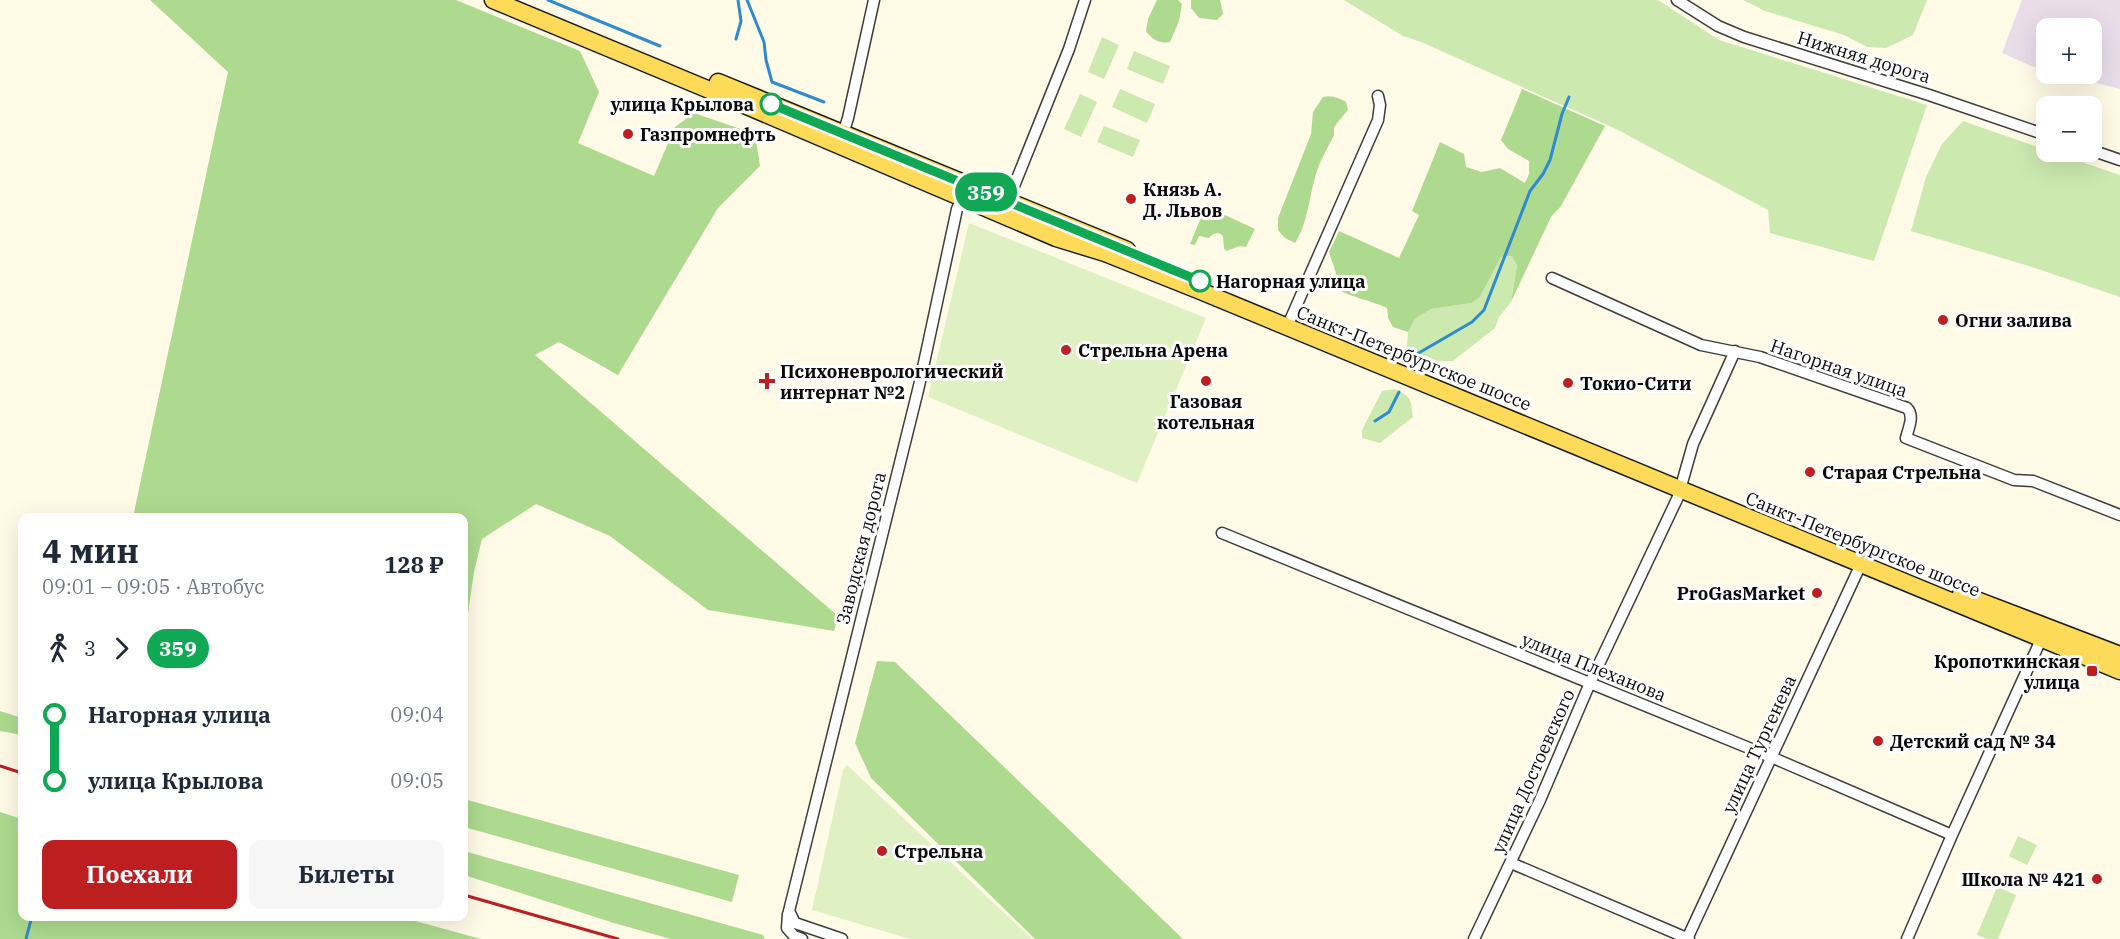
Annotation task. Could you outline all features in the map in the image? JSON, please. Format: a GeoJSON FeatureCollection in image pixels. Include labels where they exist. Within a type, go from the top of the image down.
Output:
{"type":"FeatureCollection","features":[{"type":"Feature","properties":{"kind":"main road","name":"Санкт-Петербургское шоссе"},"geometry":{"type":"LineString","coordinates":[[493,0],[841,139]]}},
{"type":"Feature","properties":{"kind":"main road","name":"Санкт-Петербургское шоссе"},"geometry":{"type":"LineString","coordinates":[[518,0],[964,191],[1056,238],[1105,253],[1932,583],[2045,633],[2120,671]]}},
{"type":"Feature","properties":{"kind":"main road","name":"Санкт-Петербургское шоссе"},"geometry":{"type":"LineString","coordinates":[[964,191],[1008,201],[1291,318],[1681,484],[1861,564],[2045,633],[2120,655]]}},
{"type":"Feature","properties":{"kind":"street"},"geometry":{"type":"LineString","coordinates":[[841,139],[848,118],[874,0]]}},
{"type":"Feature","properties":{"kind":"street"},"geometry":{"type":"LineString","coordinates":[[1008,201],[1058,78],[1084,0]]}},
{"type":"Feature","properties":{"kind":"street","name":"Нижняя дорога"},"geometry":{"type":"LineString","coordinates":[[1677,0],[1718,26],[1744,37],[1929,95],[2036,132]]}},
{"type":"Feature","properties":{"kind":"street"},"geometry":{"type":"LineString","coordinates":[[1291,318],[1378,120],[1380,105],[1378,96]]}},
{"type":"Feature","properties":{"kind":"street"},"geometry":{"type":"LineString","coordinates":[[2102,153],[2120,159]]}},
{"type":"Feature","properties":{"kind":"street","name":"Заводская дорога"},"geometry":{"type":"LineString","coordinates":[[789,915],[919,386],[955,216],[964,191]]}},
{"type":"Feature","properties":{"kind":"street","name":"Нагорная улица"},"geometry":{"type":"LineString","coordinates":[[1552,278],[1701,345],[1760,357],[1907,408],[1911,411],[1911,416],[1906,438],[2014,480],[2037,483],[2120,516]]}},
{"type":"Feature","properties":{"kind":"street","name":"улица Достоевского"},"geometry":{"type":"LineString","coordinates":[[1474,939],[1540,800],[1590,683],[1678,497],[1693,444],[1735,351]]}},
{"type":"Feature","properties":{"kind":"street","name":"улица Плеханова"},"geometry":{"type":"LineString","coordinates":[[1222,533],[1771,757],[1952,835]]}},
{"type":"Feature","properties":{"kind":"street","name":"улица Тургенева"},"geometry":{"type":"LineString","coordinates":[[1688,939],[1861,564]]}},
{"type":"Feature","properties":{"kind":"street"},"geometry":{"type":"LineString","coordinates":[[1907,939],[2045,633]]}},
{"type":"Feature","properties":{"kind":"street"},"geometry":{"type":"LineString","coordinates":[[1510,862],[1688,939]]}},
{"type":"Feature","properties":{"kind":"street"},"geometry":{"type":"LineString","coordinates":[[789,915],[787,928],[794,936],[802,939]]}},
{"type":"Feature","properties":{"kind":"street"},"geometry":{"type":"LineString","coordinates":[[789,915],[795,923],[842,939]]}},
{"type":"Feature","properties":{"kind":"shaded area"},"geometry":{"type":"Polygon","coordinates":[[[2022,0],[2120,0],[2120,89],[2100,84],[2102,84],[2102,18],[2036,18],[2036,67],[2002,53],[2022,0]]]}},
{"type":"Feature","properties":{"kind":"green space"},"geometry":{"type":"Polygon","coordinates":[[[150,0],[456,0],[580,51],[599,92],[578,143],[654,176],[675,127],[694,113],[755,134],[760,166],[718,208],[618,375],[559,342],[535,355],[838,616],[834,631],[708,610],[610,536],[536,504],[482,539],[468,613],[468,513],[134,513],[228,72],[150,0]]]}},
{"type":"Feature","properties":{"kind":"green space"},"geometry":{"type":"Polygon","coordinates":[[[1157,0],[1178,0],[1182,4],[1179,21],[1170,42],[1156,41],[1146,31],[1148,19],[1157,0]]]}},
{"type":"Feature","properties":{"kind":"green space"},"geometry":{"type":"Polygon","coordinates":[[[1191,0],[1220,0],[1223,14],[1217,20],[1199,18],[1191,8],[1191,0]]]}},
{"type":"Feature","properties":{"kind":"green space"},"geometry":{"type":"Polygon","coordinates":[[[1344,0],[1658,0],[1719,40],[1927,105],[1874,261],[1770,233],[1768,210],[1614,128],[1403,36],[1344,0]]]}},
{"type":"Feature","properties":{"kind":"green space"},"geometry":{"type":"Polygon","coordinates":[[[1743,0],[1927,0],[1913,35],[1886,48],[1867,47],[1844,35],[1765,11],[1743,0]]]}},
{"type":"Feature","properties":{"kind":"green space"},"geometry":{"type":"Polygon","coordinates":[[[1102,37],[1119,45],[1104,79],[1088,72],[1102,37]]]}},
{"type":"Feature","properties":{"kind":"green space"},"geometry":{"type":"Polygon","coordinates":[[[1134,51],[1170,66],[1163,84],[1127,69],[1134,51]]]}},
{"type":"Feature","properties":{"kind":"green space"},"geometry":{"type":"Polygon","coordinates":[[[1120,89],[1155,104],[1147,123],[1112,107],[1120,89]]]}},
{"type":"Feature","properties":{"kind":"green space"},"geometry":{"type":"Polygon","coordinates":[[[1522,89],[1605,126],[1561,206],[1551,217],[1511,302],[1517,265],[1512,256],[1501,257],[1480,297],[1472,303],[1431,309],[1415,319],[1408,332],[1393,327],[1388,318],[1387,308],[1337,289],[1336,273],[1329,252],[1339,231],[1399,258],[1419,215],[1412,211],[1440,142],[1464,154],[1466,167],[1482,172],[1500,168],[1525,183],[1529,174],[1529,161],[1508,149],[1501,140],[1522,89]]]}},
{"type":"Feature","properties":{"kind":"green space"},"geometry":{"type":"Polygon","coordinates":[[[1080,94],[1097,102],[1081,137],[1064,129],[1080,94]]]}},
{"type":"Feature","properties":{"kind":"green space"},"geometry":{"type":"Polygon","coordinates":[[[1323,97],[1338,98],[1346,102],[1348,110],[1334,128],[1334,135],[1314,183],[1306,218],[1295,243],[1285,238],[1278,230],[1278,218],[1311,134],[1313,112],[1323,97]]]}},
{"type":"Feature","properties":{"kind":"green space"},"geometry":{"type":"Polygon","coordinates":[[[1963,121],[2036,147],[2036,162],[2082,162],[2120,175],[2120,297],[2029,266],[1911,231],[1926,177],[1942,144],[1963,121]]]}},
{"type":"Feature","properties":{"kind":"green space"},"geometry":{"type":"Polygon","coordinates":[[[1104,126],[1140,140],[1133,157],[1097,142],[1104,126]]]}},
{"type":"Feature","properties":{"kind":"green space"},"geometry":{"type":"Polygon","coordinates":[[[1212,209],[1255,229],[1246,247],[1240,246],[1227,251],[1224,249],[1223,236],[1219,233],[1209,238],[1199,236],[1195,245],[1190,244],[1203,213],[1212,209]]]}},
{"type":"Feature","properties":{"kind":"green space","name":"Стрельна Арена"},"geometry":{"type":"Polygon","coordinates":[[[969,223],[1206,318],[1137,483],[928,397],[969,223]]]}},
{"type":"Feature","properties":{"kind":"green space"},"geometry":{"type":"Polygon","coordinates":[[[1513,256],[1517,265],[1511,302],[1499,317],[1495,328],[1453,361],[1438,361],[1410,351],[1407,347],[1408,332],[1415,319],[1431,309],[1472,303],[1480,297],[1501,257],[1513,256]]]}},
{"type":"Feature","properties":{"kind":"green space"},"geometry":{"type":"Polygon","coordinates":[[[1395,389],[1405,394],[1410,400],[1413,417],[1380,443],[1362,438],[1362,430],[1382,391],[1395,389]]]}},
{"type":"Feature","properties":{"kind":"green space"},"geometry":{"type":"Polygon","coordinates":[[[877,661],[895,662],[1183,939],[1035,939],[871,778],[855,743],[877,661]]]}},
{"type":"Feature","properties":{"kind":"green space"},"geometry":{"type":"Polygon","coordinates":[[[0,711],[18,717],[18,734],[0,731],[0,711]]]}},
{"type":"Feature","properties":{"kind":"green space","name":"Стрельна"},"geometry":{"type":"Polygon","coordinates":[[[847,765],[1032,939],[910,939],[812,910],[843,770],[847,765]]]}},
{"type":"Feature","properties":{"kind":"green space"},"geometry":{"type":"Polygon","coordinates":[[[468,800],[739,875],[732,902],[468,828],[468,800]]]}},
{"type":"Feature","properties":{"kind":"green space"},"geometry":{"type":"Polygon","coordinates":[[[0,812],[18,818],[18,921],[416,921],[481,939],[0,939],[0,812]]]}},
{"type":"Feature","properties":{"kind":"green space"},"geometry":{"type":"Polygon","coordinates":[[[2018,836],[2037,845],[2027,865],[2009,856],[2018,836]]]}},
{"type":"Feature","properties":{"kind":"green space"},"geometry":{"type":"Polygon","coordinates":[[[468,852],[763,935],[765,939],[671,939],[468,876],[468,852]]]}},
{"type":"Feature","properties":{"kind":"green space"},"geometry":{"type":"Polygon","coordinates":[[[1997,887],[2016,895],[1998,939],[1988,939],[1977,935],[1997,887]]]}},
{"type":"Feature","properties":{"kind":"waterway"},"geometry":{"type":"LineString","coordinates":[[548,0],[660,46]]}},
{"type":"Feature","properties":{"kind":"waterway"},"geometry":{"type":"LineString","coordinates":[[736,39],[741,21],[738,0]]}},
{"type":"Feature","properties":{"kind":"waterway"},"geometry":{"type":"LineString","coordinates":[[747,0],[764,42],[772,82],[824,102]]}},
{"type":"Feature","properties":{"kind":"waterway"},"geometry":{"type":"LineString","coordinates":[[1417,354],[1472,322],[1484,310],[1530,191],[1550,160],[1569,97]]}},
{"type":"Feature","properties":{"kind":"waterway"},"geometry":{"type":"LineString","coordinates":[[1375,421],[1389,412],[1399,392]]}},
{"type":"Feature","properties":{"kind":"waterway"},"geometry":{"type":"LineString","coordinates":[[26,939],[31,921]]}},
{"type":"Feature","properties":{"kind":"railway"},"geometry":{"type":"LineString","coordinates":[[0,766],[18,772]]}},
{"type":"Feature","properties":{"kind":"railway"},"geometry":{"type":"LineString","coordinates":[[468,896],[618,939]]}},
{"type":"Feature","properties":{"kind":"bus line","name":"359"},"geometry":{"type":"LineString","coordinates":[[771,104],[1200,281]]}},
{"type":"Feature","properties":{"kind":"place","name":"улица Крылова"},"geometry":{"type":"Point","coordinates":[771,104]}},
{"type":"Feature","properties":{"kind":"place","name":"Газпромнефть"},"geometry":{"type":"Point","coordinates":[628,134]}},
{"type":"Feature","properties":{"kind":"place","name":"Князь А. Д. Львов"},"geometry":{"type":"Point","coordinates":[1131,199]}},
{"type":"Feature","properties":{"kind":"place","name":"Нагорная улица"},"geometry":{"type":"Point","coordinates":[1200,281]}},
{"type":"Feature","properties":{"kind":"place","name":"Огни залива"},"geometry":{"type":"Point","coordinates":[1943,320]}},
{"type":"Feature","properties":{"kind":"place","name":"Стрельна Арена"},"geometry":{"type":"Point","coordinates":[1066,350]}},
{"type":"Feature","properties":{"kind":"place","name":"Психоневрологический интернат №2"},"geometry":{"type":"Point","coordinates":[767,381]}},
{"type":"Feature","properties":{"kind":"place","name":"Газовая котельная"},"geometry":{"type":"Point","coordinates":[1206,381]}},
{"type":"Feature","properties":{"kind":"place","name":"Токио-Сити"},"geometry":{"type":"Point","coordinates":[1568,383]}},
{"type":"Feature","properties":{"kind":"place","name":"Старая Стрельна"},"geometry":{"type":"Point","coordinates":[1810,472]}},
{"type":"Feature","properties":{"kind":"place","name":"ProGasMarket"},"geometry":{"type":"Point","coordinates":[1817,593]}},
{"type":"Feature","properties":{"kind":"place","name":"Кропоткинская улица"},"geometry":{"type":"Point","coordinates":[2092,671]}},
{"type":"Feature","properties":{"kind":"place","name":"Детский сад № 34"},"geometry":{"type":"Point","coordinates":[1878,741]}},
{"type":"Feature","properties":{"kind":"place","name":"Стрельна"},"geometry":{"type":"Point","coordinates":[882,851]}},
{"type":"Feature","properties":{"kind":"place","name":"Школа № 421"},"geometry":{"type":"Point","coordinates":[2097,879]}}]}
